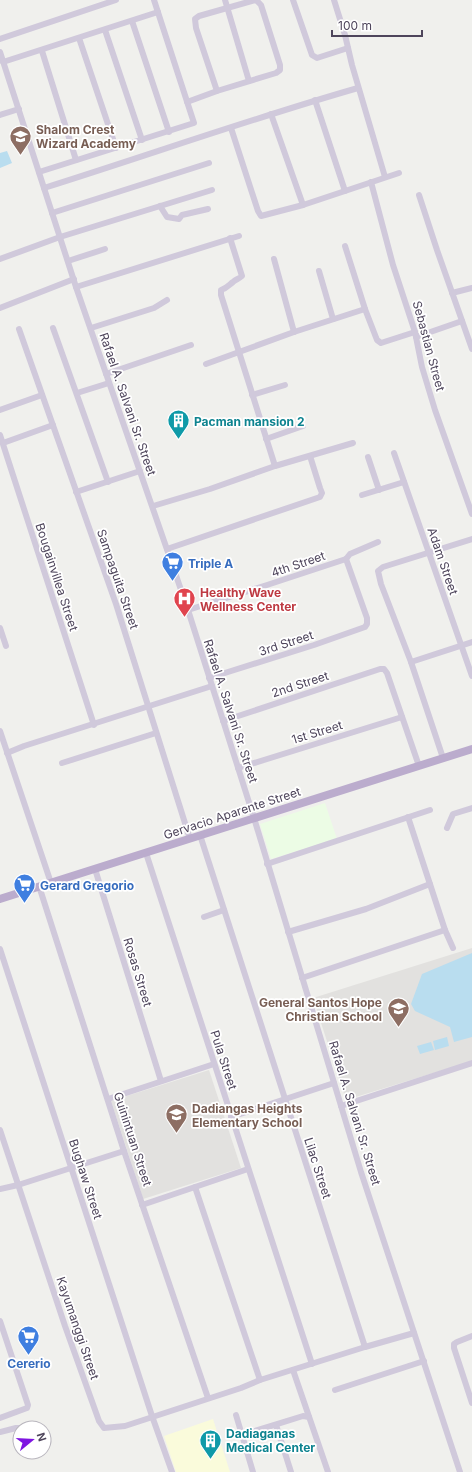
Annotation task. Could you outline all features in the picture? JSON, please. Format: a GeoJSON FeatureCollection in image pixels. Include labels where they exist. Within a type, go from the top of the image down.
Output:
{"type":"FeatureCollection","features":[{"type":"Feature","properties":{"kind":"main road","name":"Gervacio Aparente Street"},"geometry":{"type":"LineString","coordinates":[[0,899],[472,749]]}},
{"type":"Feature","properties":{"kind":"street"},"geometry":{"type":"LineString","coordinates":[[0,38],[116,0]]}},
{"type":"Feature","properties":{"kind":"street"},"geometry":{"type":"LineString","coordinates":[[39,172],[194,123],[154,0]]}},
{"type":"Feature","properties":{"kind":"street"},"geometry":{"type":"LineString","coordinates":[[225,0],[249,81]]}},
{"type":"Feature","properties":{"kind":"street"},"geometry":{"type":"LineString","coordinates":[[187,102],[216,91],[279,72],[280,68],[261,5],[255,0],[196,17],[194,21],[216,91]]}},
{"type":"Feature","properties":{"kind":"street"},"geometry":{"type":"LineString","coordinates":[[293,0],[312,56],[317,58],[348,48]]}},
{"type":"Feature","properties":{"kind":"street"},"geometry":{"type":"LineString","coordinates":[[334,0],[345,35],[358,88],[385,177]]}},
{"type":"Feature","properties":{"kind":"street"},"geometry":{"type":"LineString","coordinates":[[3,65],[42,50],[132,22],[158,12]]}},
{"type":"Feature","properties":{"kind":"street"},"geometry":{"type":"LineString","coordinates":[[132,22],[169,132]]}},
{"type":"Feature","properties":{"kind":"street"},"geometry":{"type":"LineString","coordinates":[[106,30],[142,140]]}},
{"type":"Feature","properties":{"kind":"street"},"geometry":{"type":"LineString","coordinates":[[79,38],[116,148]]}},
{"type":"Feature","properties":{"kind":"street"},"geometry":{"type":"LineString","coordinates":[[42,50],[76,160]]}},
{"type":"Feature","properties":{"kind":"street","name":"Rafael A. Salvani Sr. Street"},"geometry":{"type":"LineString","coordinates":[[0,52],[76,287],[188,610],[254,818],[361,1172],[460,1472]]}},
{"type":"Feature","properties":{"kind":"street"},"geometry":{"type":"LineString","coordinates":[[44,188],[271,114],[358,88]]}},
{"type":"Feature","properties":{"kind":"street"},"geometry":{"type":"LineString","coordinates":[[315,100],[345,191]]}},
{"type":"Feature","properties":{"kind":"street"},"geometry":{"type":"LineString","coordinates":[[0,115],[19,109]]}},
{"type":"Feature","properties":{"kind":"street"},"geometry":{"type":"LineString","coordinates":[[271,114],[303,205]]}},
{"type":"Feature","properties":{"kind":"street"},"geometry":{"type":"LineString","coordinates":[[231,128],[258,211],[261,216],[303,205],[399,173]]}},
{"type":"Feature","properties":{"kind":"street"},"geometry":{"type":"LineString","coordinates":[[52,213],[209,164]]}},
{"type":"Feature","properties":{"kind":"street","name":"Sebastian Street"},"geometry":{"type":"LineString","coordinates":[[370,182],[393,265],[416,334],[418,355],[433,403],[472,514]]}},
{"type":"Feature","properties":{"kind":"street"},"geometry":{"type":"LineString","coordinates":[[0,259],[60,237],[212,190]]}},
{"type":"Feature","properties":{"kind":"street"},"geometry":{"type":"LineString","coordinates":[[419,195],[462,321],[469,332],[472,349]]}},
{"type":"Feature","properties":{"kind":"street"},"geometry":{"type":"LineString","coordinates":[[160,206],[167,217],[179,219],[182,215],[208,209]]}},
{"type":"Feature","properties":{"kind":"street"},"geometry":{"type":"LineString","coordinates":[[76,287],[239,236]]}},
{"type":"Feature","properties":{"kind":"street"},"geometry":{"type":"LineString","coordinates":[[230,238],[242,276],[230,286],[221,290],[221,293],[275,466]]}},
{"type":"Feature","properties":{"kind":"street"},"geometry":{"type":"LineString","coordinates":[[345,246],[375,338],[379,342],[416,334],[462,321]]}},
{"type":"Feature","properties":{"kind":"street"},"geometry":{"type":"LineString","coordinates":[[68,261],[105,249]]}},
{"type":"Feature","properties":{"kind":"street"},"geometry":{"type":"LineString","coordinates":[[274,259],[294,332]]}},
{"type":"Feature","properties":{"kind":"street"},"geometry":{"type":"LineString","coordinates":[[319,271],[333,319]]}},
{"type":"Feature","properties":{"kind":"street"},"geometry":{"type":"LineString","coordinates":[[0,308],[74,279]]}},
{"type":"Feature","properties":{"kind":"street"},"geometry":{"type":"LineString","coordinates":[[452,293],[472,288]]}},
{"type":"Feature","properties":{"kind":"street"},"geometry":{"type":"LineString","coordinates":[[91,328],[154,308],[167,300]]}},
{"type":"Feature","properties":{"kind":"street"},"geometry":{"type":"LineString","coordinates":[[206,364],[294,332],[365,309]]}},
{"type":"Feature","properties":{"kind":"street"},"geometry":{"type":"LineString","coordinates":[[53,328],[108,482]]}},
{"type":"Feature","properties":{"kind":"street","name":"Sampaguita Street"},"geometry":{"type":"LineString","coordinates":[[19,329],[116,604],[190,838]]}},
{"type":"Feature","properties":{"kind":"street"},"geometry":{"type":"LineString","coordinates":[[106,374],[191,345]]}},
{"type":"Feature","properties":{"kind":"street"},"geometry":{"type":"LineString","coordinates":[[77,393],[109,383]]}},
{"type":"Feature","properties":{"kind":"street"},"geometry":{"type":"LineString","coordinates":[[252,395],[284,385]]}},
{"type":"Feature","properties":{"kind":"street"},"geometry":{"type":"LineString","coordinates":[[0,410],[42,395]]}},
{"type":"Feature","properties":{"kind":"street"},"geometry":{"type":"LineString","coordinates":[[3,443],[53,425]]}},
{"type":"Feature","properties":{"kind":"street"},"geometry":{"type":"LineString","coordinates":[[266,439],[303,426]]}},
{"type":"Feature","properties":{"kind":"street","name":"Bougainvillea Street"},"geometry":{"type":"LineString","coordinates":[[0,435],[94,725]]}},
{"type":"Feature","properties":{"kind":"street"},"geometry":{"type":"LineString","coordinates":[[153,506],[275,466],[353,443]]}},
{"type":"Feature","properties":{"kind":"street","name":"Adam Street"},"geometry":{"type":"LineString","coordinates":[[394,453],[472,676]]}},
{"type":"Feature","properties":{"kind":"street"},"geometry":{"type":"LineString","coordinates":[[167,549],[320,497],[322,493],[310,456]]}},
{"type":"Feature","properties":{"kind":"street"},"geometry":{"type":"LineString","coordinates":[[368,457],[379,490]]}},
{"type":"Feature","properties":{"kind":"street"},"geometry":{"type":"LineString","coordinates":[[76,492],[140,471]]}},
{"type":"Feature","properties":{"kind":"street"},"geometry":{"type":"LineString","coordinates":[[362,496],[404,482]]}},
{"type":"Feature","properties":{"kind":"street"},"geometry":{"type":"LineString","coordinates":[[443,758],[411,662],[378,571],[383,567],[472,539]]}},
{"type":"Feature","properties":{"kind":"street","name":"4th Street"},"geometry":{"type":"LineString","coordinates":[[188,610],[346,559],[350,554],[378,542]]}},
{"type":"Feature","properties":{"kind":"street","name":"3rd Street"},"geometry":{"type":"LineString","coordinates":[[209,678],[358,630],[367,624],[367,618],[346,559]]}},
{"type":"Feature","properties":{"kind":"street"},"geometry":{"type":"LineString","coordinates":[[0,628],[6,646]]}},
{"type":"Feature","properties":{"kind":"street"},"geometry":{"type":"LineString","coordinates":[[411,662],[472,642]]}},
{"type":"Feature","properties":{"kind":"street","name":"2nd Street"},"geometry":{"type":"LineString","coordinates":[[223,722],[384,669],[387,673],[402,717]]}},
{"type":"Feature","properties":{"kind":"street"},"geometry":{"type":"LineString","coordinates":[[7,753],[24,746],[148,708],[212,686]]}},
{"type":"Feature","properties":{"kind":"street"},"geometry":{"type":"LineString","coordinates":[[402,717],[418,766]]}},
{"type":"Feature","properties":{"kind":"street","name":"1st Street"},"geometry":{"type":"LineString","coordinates":[[238,768],[402,717]]}},
{"type":"Feature","properties":{"kind":"street"},"geometry":{"type":"LineString","coordinates":[[0,730],[51,883]]}},
{"type":"Feature","properties":{"kind":"street"},"geometry":{"type":"LineString","coordinates":[[62,763],[156,733]]}},
{"type":"Feature","properties":{"kind":"street"},"geometry":{"type":"LineString","coordinates":[[447,828],[453,814],[472,808]]}},
{"type":"Feature","properties":{"kind":"street"},"geometry":{"type":"LineString","coordinates":[[267,864],[430,810]]}},
{"type":"Feature","properties":{"kind":"street"},"geometry":{"type":"LineString","coordinates":[[408,818],[453,948]]}},
{"type":"Feature","properties":{"kind":"street","name":"Lilac Street"},"geometry":{"type":"LineString","coordinates":[[200,835],[365,1347]]}},
{"type":"Feature","properties":{"kind":"street","name":"Pula Street"},"geometry":{"type":"LineString","coordinates":[[146,852],[312,1364]]}},
{"type":"Feature","properties":{"kind":"street","name":"Rosas Street"},"geometry":{"type":"LineString","coordinates":[[95,869],[161,1081]]}},
{"type":"Feature","properties":{"kind":"street"},"geometry":{"type":"LineString","coordinates":[[288,932],[372,907],[430,884]]}},
{"type":"Feature","properties":{"kind":"street","name":"Guinintuan Street"},"geometry":{"type":"LineString","coordinates":[[39,886],[124,1151],[208,1398]]}},
{"type":"Feature","properties":{"kind":"street"},"geometry":{"type":"LineString","coordinates":[[204,916],[224,910]]}},
{"type":"Feature","properties":{"kind":"street"},"geometry":{"type":"LineString","coordinates":[[302,978],[446,930]]}},
{"type":"Feature","properties":{"kind":"street","name":"Bughaw Street"},"geometry":{"type":"LineString","coordinates":[[0,949],[152,1416],[172,1472]]}},
{"type":"Feature","properties":{"kind":"street"},"geometry":{"type":"LineString","coordinates":[[341,1106],[472,1063]]}},
{"type":"Feature","properties":{"kind":"street"},"geometry":{"type":"LineString","coordinates":[[108,1099],[214,1064]]}},
{"type":"Feature","properties":{"kind":"street"},"geometry":{"type":"LineString","coordinates":[[231,1117],[334,1083]]}},
{"type":"Feature","properties":{"kind":"street","name":"Kayumanggi Street"},"geometry":{"type":"LineString","coordinates":[[0,1130],[65,1326],[101,1425],[104,1428],[125,1426],[260,1380],[414,1333]]}},
{"type":"Feature","properties":{"kind":"street"},"geometry":{"type":"LineString","coordinates":[[0,1189],[18,1185],[124,1151]]}},
{"type":"Feature","properties":{"kind":"street"},"geometry":{"type":"LineString","coordinates":[[142,1205],[248,1169]]}},
{"type":"Feature","properties":{"kind":"street"},"geometry":{"type":"LineString","coordinates":[[195,1187],[260,1380]]}},
{"type":"Feature","properties":{"kind":"street"},"geometry":{"type":"LineString","coordinates":[[0,1320],[27,1403],[27,1408],[0,1418]]}},
{"type":"Feature","properties":{"kind":"street"},"geometry":{"type":"LineString","coordinates":[[472,1336],[454,1344],[472,1403]]}},
{"type":"Feature","properties":{"kind":"street"},"geometry":{"type":"LineString","coordinates":[[335,1390],[424,1361]]}},
{"type":"Feature","properties":{"kind":"street"},"geometry":{"type":"LineString","coordinates":[[293,1370],[328,1472]]}},
{"type":"Feature","properties":{"kind":"street"},"geometry":{"type":"LineString","coordinates":[[236,1415],[254,1472]]}},
{"type":"Feature","properties":{"kind":"street"},"geometry":{"type":"LineString","coordinates":[[242,1435],[303,1416],[309,1417]]}},
{"type":"Feature","properties":{"kind":"street"},"geometry":{"type":"LineString","coordinates":[[276,1425],[291,1472]]}},
{"type":"Feature","properties":{"kind":"street"},"geometry":{"type":"LineString","coordinates":[[0,1432],[12,1429]]}},
{"type":"Feature","properties":{"kind":"shaded area"},"geometry":{"type":"Polygon","coordinates":[[[7,151],[12,163],[0,168],[0,153],[7,151]]]}},
{"type":"Feature","properties":{"kind":"shaded area"},"geometry":{"type":"Polygon","coordinates":[[[325,803],[337,839],[271,859],[260,824],[325,803]]]}},
{"type":"Feature","properties":{"kind":"shaded area","name":"General Santos Hope Christian School"},"geometry":{"type":"Polygon","coordinates":[[[472,948],[472,1061],[346,1100],[313,998],[472,948]]]}},
{"type":"Feature","properties":{"kind":"shaded area"},"geometry":{"type":"Polygon","coordinates":[[[472,953],[472,1037],[454,1042],[450,1027],[415,1011],[411,1004],[422,974],[472,953]]]}},
{"type":"Feature","properties":{"kind":"shaded area"},"geometry":{"type":"Polygon","coordinates":[[[447,1037],[449,1046],[435,1050],[433,1041],[447,1037]]]}},
{"type":"Feature","properties":{"kind":"shaded area"},"geometry":{"type":"Polygon","coordinates":[[[431,1042],[434,1050],[420,1054],[417,1046],[431,1042]]]}},
{"type":"Feature","properties":{"kind":"shaded area","name":"Dadiangas Heights Elementary School"},"geometry":{"type":"Polygon","coordinates":[[[209,1070],[241,1168],[143,1199],[111,1101],[209,1070]]]}},
{"type":"Feature","properties":{"kind":"shaded area"},"geometry":{"type":"Polygon","coordinates":[[[213,1419],[230,1472],[176,1472],[164,1436],[213,1419]]]}},
{"type":"Feature","properties":{"kind":"place","name":"Shalom Crest Wizard Academy"},"geometry":{"type":"Point","coordinates":[20,156]}},
{"type":"Feature","properties":{"kind":"place","name":"Pacman mansion 2"},"geometry":{"type":"Point","coordinates":[178,440]}},
{"type":"Feature","properties":{"kind":"place","name":"Triple A"},"geometry":{"type":"Point","coordinates":[172,582]}},
{"type":"Feature","properties":{"kind":"place","name":"Healthy Wave Wellness Center"},"geometry":{"type":"Point","coordinates":[184,618]}},
{"type":"Feature","properties":{"kind":"place","name":"Gerard Gregorio"},"geometry":{"type":"Point","coordinates":[25,904]}},
{"type":"Feature","properties":{"kind":"place","name":"General Santos Hope Christian School"},"geometry":{"type":"Point","coordinates":[398,1028]}},
{"type":"Feature","properties":{"kind":"place","name":"Dadiangas Heights Elementary School"},"geometry":{"type":"Point","coordinates":[176,1134]}},
{"type":"Feature","properties":{"kind":"place","name":"Cererio"},"geometry":{"type":"Point","coordinates":[29,1356]}},
{"type":"Feature","properties":{"kind":"place","name":"Dadiaganas Medical Center"},"geometry":{"type":"Point","coordinates":[211,1460]}}]}
